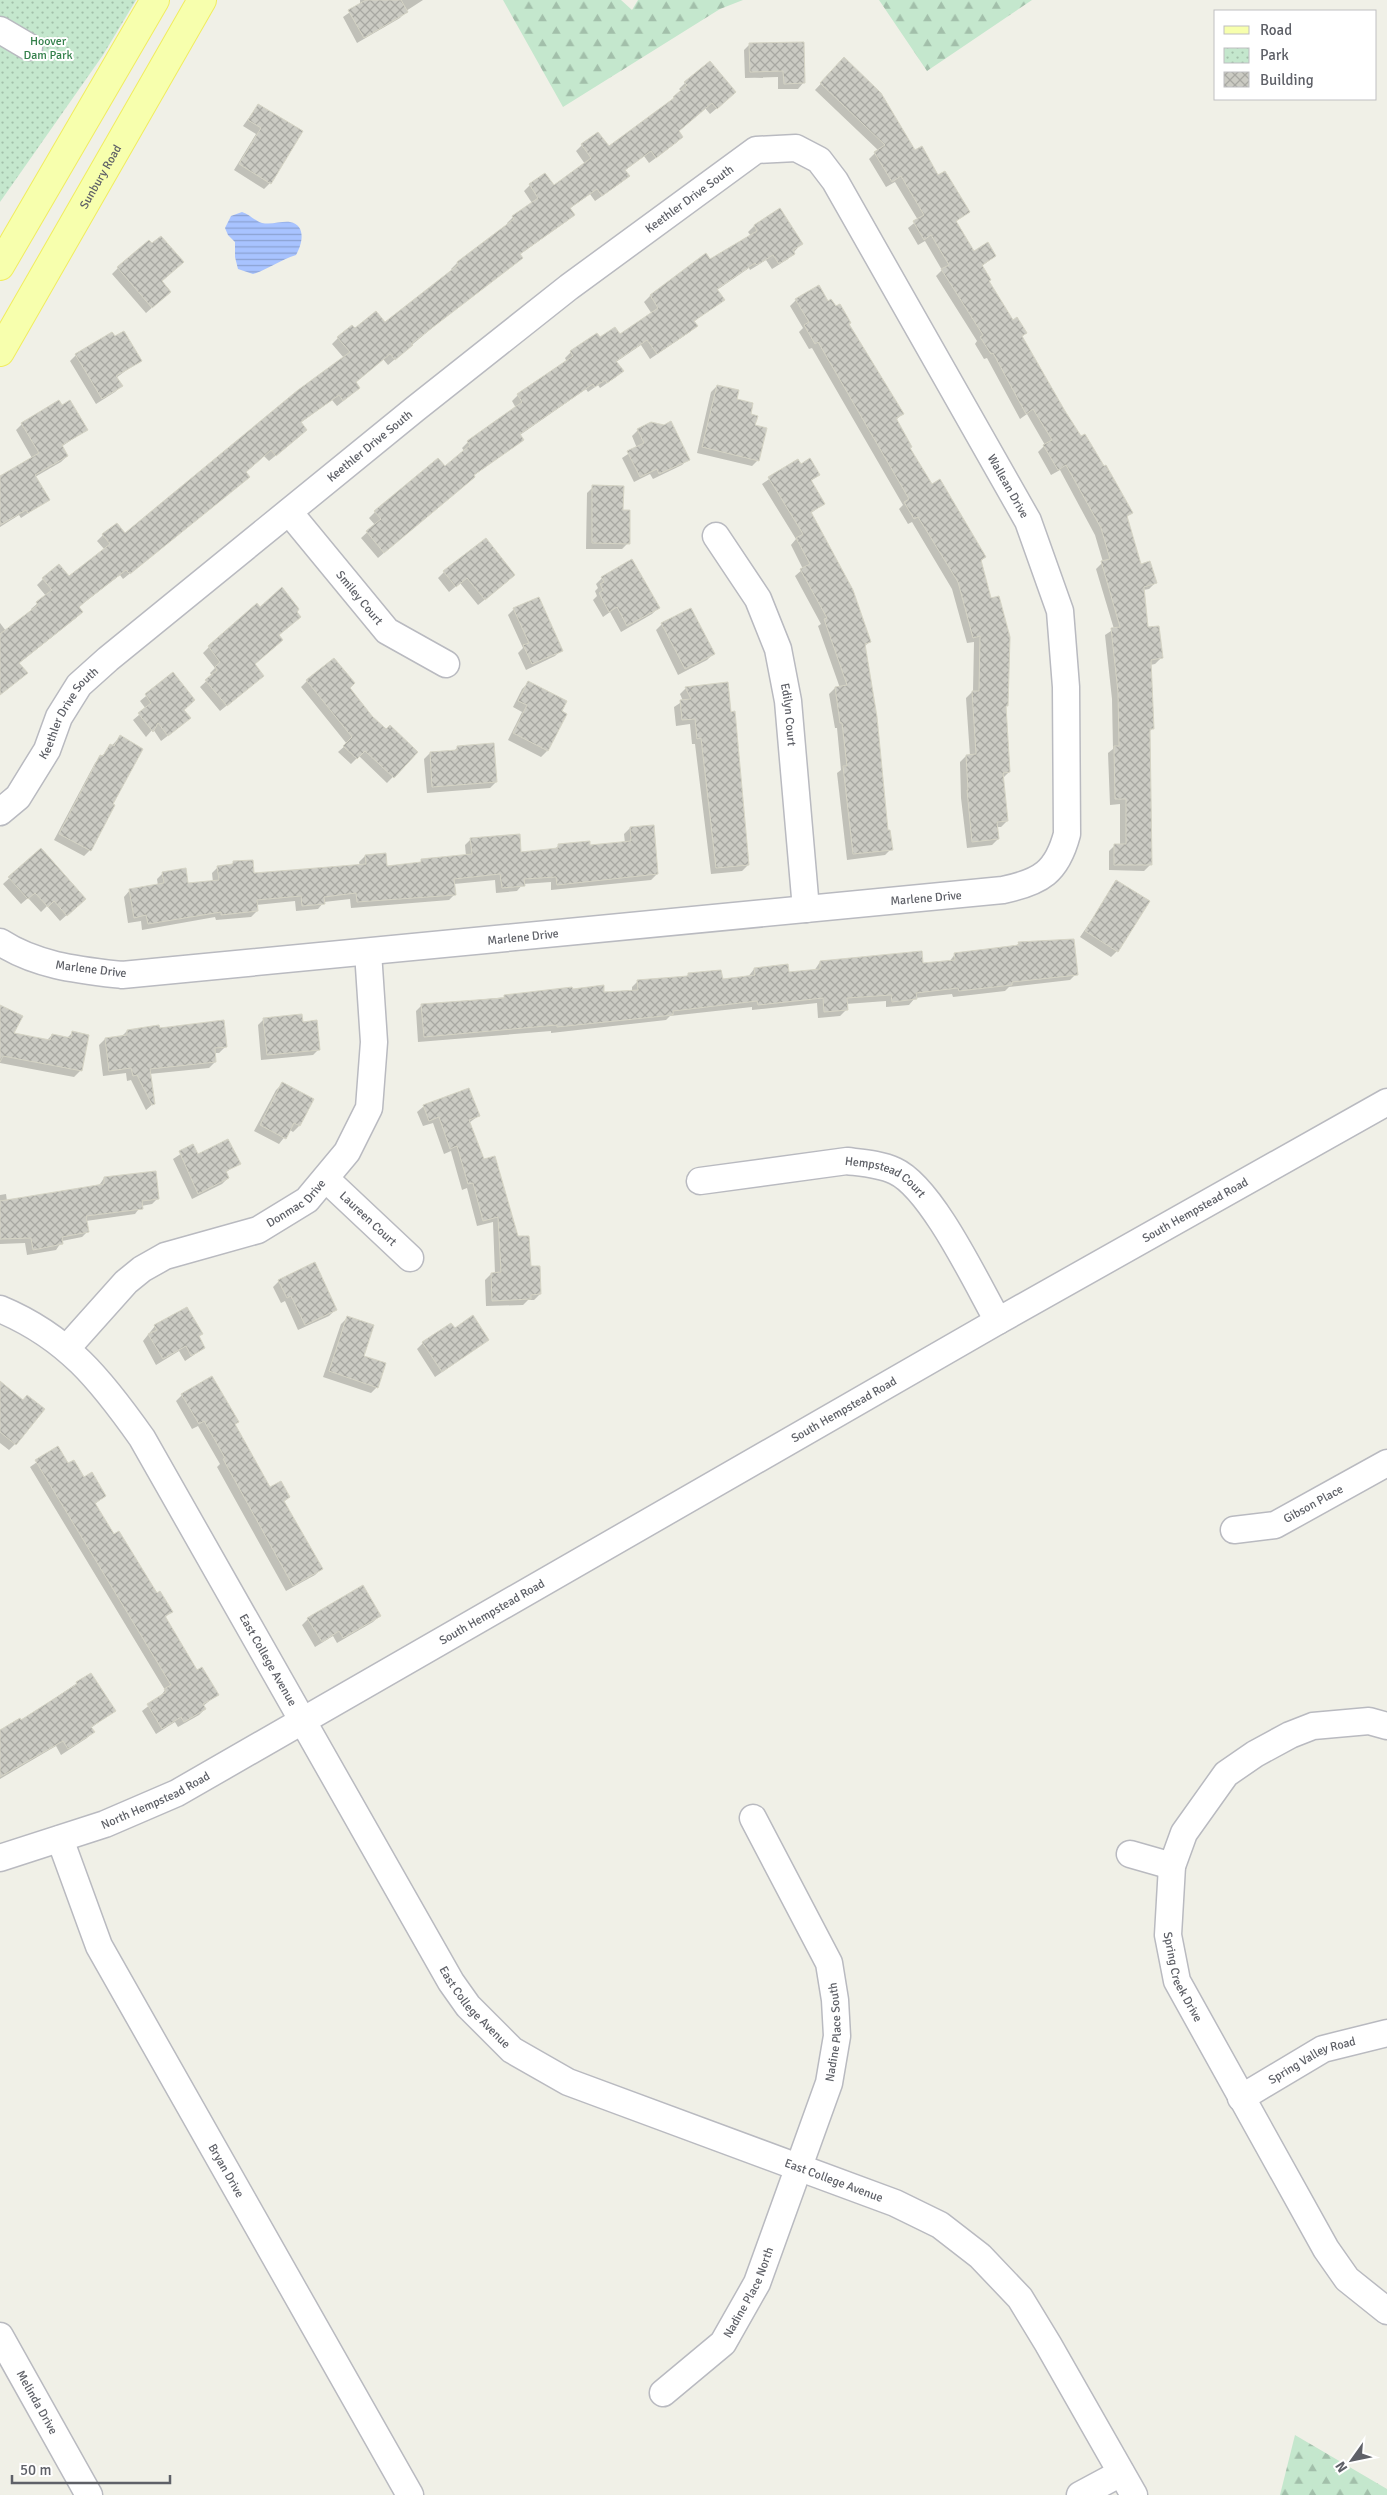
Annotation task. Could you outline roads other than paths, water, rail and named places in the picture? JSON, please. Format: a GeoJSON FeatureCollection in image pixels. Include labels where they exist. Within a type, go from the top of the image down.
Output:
{"type":"FeatureCollection","features":[{"type":"Feature","properties":{"kind":"main road"},"geometry":{"type":"LineString","coordinates":[[0,266],[155,0]]}},
{"type":"Feature","properties":{"kind":"main road","name":"Sunbury Road"},"geometry":{"type":"LineString","coordinates":[[0,352],[202,0]]}},
{"type":"Feature","properties":{"kind":"street"},"geometry":{"type":"LineString","coordinates":[[0,30],[29,47]]}},
{"type":"Feature","properties":{"kind":"street","name":"Keethler Drive South"},"geometry":{"type":"LineString","coordinates":[[0,812],[18,797],[47,750],[59,717],[80,685],[108,659],[415,408],[569,287],[756,150],[796,148]]}},
{"type":"Feature","properties":{"kind":"street","name":"Wallean Drive"},"geometry":{"type":"LineString","coordinates":[[796,148],[819,160],[835,181],[1028,521],[1057,602],[1060,611],[1066,688],[1067,834],[1061,855],[1048,872]]}},
{"type":"Feature","properties":{"kind":"street","name":"Smiley Court"},"geometry":{"type":"LineString","coordinates":[[290,512],[387,631],[446,664]]}},
{"type":"Feature","properties":{"kind":"street","name":"Edilyn Court"},"geometry":{"type":"LineString","coordinates":[[716,536],[758,598],[778,648],[788,701],[806,909]]}},
{"type":"Feature","properties":{"kind":"street","name":"Marlene Drive"},"geometry":{"type":"LineString","coordinates":[[0,942],[34,960],[74,970],[122,975],[1003,890],[1027,885],[1048,872]]}},
{"type":"Feature","properties":{"kind":"street","name":"Donmac Drive"},"geometry":{"type":"LineString","coordinates":[[67,1348],[126,1282],[142,1269],[165,1256],[258,1230],[307,1200],[347,1152],[369,1108],[374,1042],[368,952]]}},
{"type":"Feature","properties":{"kind":"street","name":"South Hempstead Road"},"geometry":{"type":"LineString","coordinates":[[302,1720],[1387,1102]]}},
{"type":"Feature","properties":{"kind":"street","name":"Hempstead Court"},"geometry":{"type":"LineString","coordinates":[[700,1181],[847,1161],[870,1164],[896,1172],[915,1185],[932,1206],[998,1322]]}},
{"type":"Feature","properties":{"kind":"street","name":"Laureen Court"},"geometry":{"type":"LineString","coordinates":[[326,1179],[410,1258]]}},
{"type":"Feature","properties":{"kind":"street","name":"East College Avenue"},"geometry":{"type":"LineString","coordinates":[[0,1309],[30,1322],[67,1348],[110,1393],[142,1438],[451,1982],[468,2006],[512,2050],[568,2082],[659,2114],[797,2168],[895,2203],[940,2225],[980,2256],[1020,2298],[1134,2495]]}},
{"type":"Feature","properties":{"kind":"street","name":"Gibson Place"},"geometry":{"type":"LineString","coordinates":[[1234,1530],[1275,1526],[1387,1463]]}},
{"type":"Feature","properties":{"kind":"street","name":"North Hempstead Road"},"geometry":{"type":"LineString","coordinates":[[0,1858],[105,1824],[153,1805],[207,1777],[302,1720]]}},
{"type":"Feature","properties":{"kind":"street","name":"Spring Creek Drive"},"geometry":{"type":"LineString","coordinates":[[1387,1726],[1369,1721],[1313,1726],[1290,1735],[1255,1754],[1226,1774],[1184,1833],[1172,1866],[1168,1935],[1177,1981],[1326,2249],[1347,2279],[1372,2301],[1387,2311]]}},
{"type":"Feature","properties":{"kind":"street","name":"Nadine Place South"},"geometry":{"type":"LineString","coordinates":[[753,1818],[829,1963],[835,2000],[837,2036],[829,2083],[797,2168]]}},
{"type":"Feature","properties":{"kind":"street","name":"Bryan Drive"},"geometry":{"type":"LineString","coordinates":[[60,1839],[99,1946],[410,2495]]}},
{"type":"Feature","properties":{"kind":"street"},"geometry":{"type":"LineString","coordinates":[[1130,1854],[1172,1866]]}},
{"type":"Feature","properties":{"kind":"street","name":"Spring Valley Road"},"geometry":{"type":"LineString","coordinates":[[1241,2098],[1323,2049],[1387,2033]]}},
{"type":"Feature","properties":{"kind":"street","name":"Nadine Place North"},"geometry":{"type":"LineString","coordinates":[[664,2393],[723,2343],[757,2283],[797,2168]]}},
{"type":"Feature","properties":{"kind":"street","name":"Melinda Drive"},"geometry":{"type":"LineString","coordinates":[[0,2336],[89,2495]]}},
{"type":"Feature","properties":{"kind":"street"},"geometry":{"type":"LineString","coordinates":[[1080,2495],[1121,2473]]}},
{"type":"Feature","properties":{"kind":"water"},"geometry":{"type":"Polygon","coordinates":[[[242,212],[262,223],[290,222],[299,227],[302,236],[296,255],[253,274],[238,269],[235,257],[235,242],[228,235],[225,228],[231,216],[242,212]]]}},
{"type":"Feature","properties":{"kind":"park label","name":"Hoover Dam Park"},"geometry":{"type":"Point","coordinates":[48,48]}}]}
